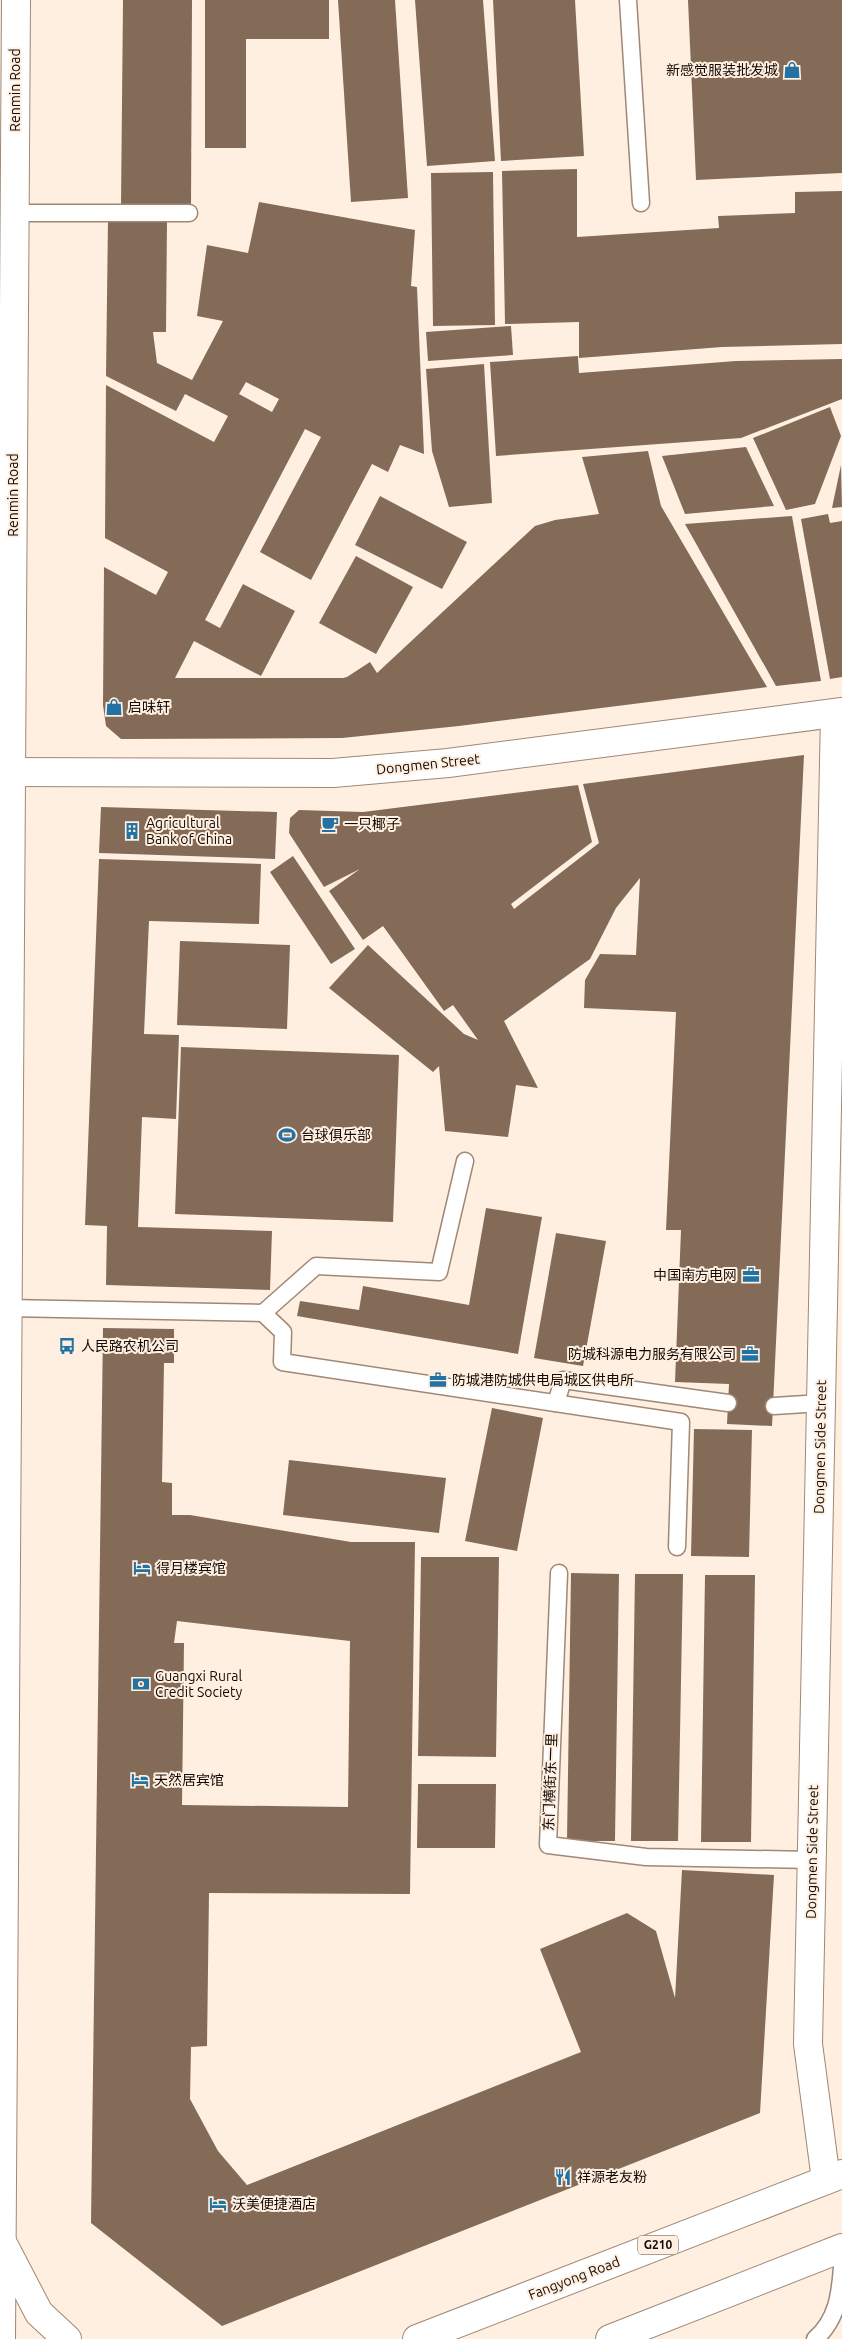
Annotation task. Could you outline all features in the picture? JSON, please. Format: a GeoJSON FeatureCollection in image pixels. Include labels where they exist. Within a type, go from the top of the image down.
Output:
{"type":"FeatureCollection","features":[{"type":"Feature","properties":{"kind":"main road","name":"Renmin Road"},"geometry":{"type":"LineString","coordinates":[[1,2339],[3,1632],[7,1308],[6,772],[16,0]]}},
{"type":"Feature","properties":{"kind":"main road","name":"Dongmen Street"},"geometry":{"type":"LineString","coordinates":[[6,772],[333,773],[448,763],[839,713]]}},
{"type":"Feature","properties":{"kind":"main road","name":"Dongmen Side Street"},"geometry":{"type":"LineString","coordinates":[[834,2177],[808,2044],[821,1403],[839,713]]}},
{"type":"Feature","properties":{"kind":"main road","name":"Fangyong Road"},"geometry":{"type":"LineString","coordinates":[[417,2339],[834,2177]]}},
{"type":"Feature","properties":{"kind":"main road"},"geometry":{"type":"LineString","coordinates":[[1,2242],[39,2313],[67,2339]]}},
{"type":"Feature","properties":{"kind":"main road"},"geometry":{"type":"LineString","coordinates":[[610,2339],[842,2248]]}},
{"type":"Feature","properties":{"kind":"lane"},"geometry":{"type":"LineString","coordinates":[[628,0],[641,203]]}},
{"type":"Feature","properties":{"kind":"lane"},"geometry":{"type":"LineString","coordinates":[[14,213],[189,213]]}},
{"type":"Feature","properties":{"kind":"lane"},"geometry":{"type":"LineString","coordinates":[[263,1313],[316,1266],[439,1272],[465,1162]]}},
{"type":"Feature","properties":{"kind":"lane"},"geometry":{"type":"LineString","coordinates":[[7,1308],[263,1313],[283,1332],[282,1362],[681,1422],[677,1547]]}},
{"type":"Feature","properties":{"kind":"lane"},"geometry":{"type":"LineString","coordinates":[[556,1404],[563,1380],[728,1403]]}},
{"type":"Feature","properties":{"kind":"lane"},"geometry":{"type":"LineString","coordinates":[[774,1406],[821,1403]]}},
{"type":"Feature","properties":{"kind":"lane","name":"东门横街东一里"},"geometry":{"type":"LineString","coordinates":[[558,1573],[548,1845],[646,1858],[812,1860]]}},
{"type":"Feature","properties":{"kind":"lane"},"geometry":{"type":"LineString","coordinates":[[815,2339],[824,2332],[834,2312],[840,2294],[842,2267]]}},
{"type":"Feature","properties":{"kind":"building"},"geometry":{"type":"Polygon","coordinates":[[[123,0],[192,0],[191,205],[121,205],[123,0]]]}},
{"type":"Feature","properties":{"kind":"building"},"geometry":{"type":"Polygon","coordinates":[[[205,0],[329,0],[329,39],[246,39],[246,148],[205,148],[205,0]]]}},
{"type":"Feature","properties":{"kind":"building"},"geometry":{"type":"Polygon","coordinates":[[[338,0],[395,0],[408,198],[351,202],[338,0]]]}},
{"type":"Feature","properties":{"kind":"building"},"geometry":{"type":"Polygon","coordinates":[[[415,0],[483,0],[495,161],[427,166],[415,0]]]}},
{"type":"Feature","properties":{"kind":"building"},"geometry":{"type":"Polygon","coordinates":[[[493,0],[575,0],[584,156],[501,161],[493,0]]]}},
{"type":"Feature","properties":{"kind":"building"},"geometry":{"type":"Polygon","coordinates":[[[688,0],[842,0],[842,173],[696,180],[688,0]]]}},
{"type":"Feature","properties":{"kind":"building"},"geometry":{"type":"Polygon","coordinates":[[[577,169],[577,237],[719,228],[718,216],[795,213],[795,192],[842,191],[842,344],[722,347],[579,358],[579,322],[505,324],[502,171],[577,169]]]}},
{"type":"Feature","properties":{"kind":"building"},"geometry":{"type":"Polygon","coordinates":[[[493,172],[495,325],[433,326],[431,173],[493,172]]]}},
{"type":"Feature","properties":{"kind":"building"},"geometry":{"type":"Polygon","coordinates":[[[259,202],[415,230],[411,286],[417,287],[424,454],[400,445],[388,472],[372,464],[311,580],[260,552],[321,437],[305,429],[205,620],[220,628],[243,584],[295,611],[261,676],[194,641],[175,678],[343,678],[370,662],[377,673],[535,526],[555,520],[599,514],[582,457],[648,451],[661,506],[767,687],[459,726],[342,738],[121,739],[106,726],[103,705],[104,567],[156,595],[168,572],[105,538],[106,385],[214,442],[228,416],[185,394],[176,411],[106,376],[108,220],[167,220],[166,332],[153,332],[157,363],[192,380],[223,321],[197,316],[207,245],[248,253],[259,202]],[[246,382],[239,394],[272,412],[279,399],[246,382]]]}},
{"type":"Feature","properties":{"kind":"building"},"geometry":{"type":"Polygon","coordinates":[[[511,326],[513,355],[428,361],[426,332],[511,326]]]}},
{"type":"Feature","properties":{"kind":"building"},"geometry":{"type":"Polygon","coordinates":[[[578,356],[579,373],[736,361],[842,359],[842,399],[741,438],[496,456],[490,362],[578,356]]]}},
{"type":"Feature","properties":{"kind":"building"},"geometry":{"type":"Polygon","coordinates":[[[484,364],[492,503],[449,507],[432,451],[426,369],[484,364]]]}},
{"type":"Feature","properties":{"kind":"building"},"geometry":{"type":"Polygon","coordinates":[[[830,407],[841,436],[815,504],[786,510],[753,438],[830,407]]]}},
{"type":"Feature","properties":{"kind":"building"},"geometry":{"type":"Polygon","coordinates":[[[746,447],[774,506],[685,514],[662,456],[746,447]]]}},
{"type":"Feature","properties":{"kind":"building"},"geometry":{"type":"Polygon","coordinates":[[[841,465],[842,507],[832,508],[841,465]]]}},
{"type":"Feature","properties":{"kind":"building"},"geometry":{"type":"Polygon","coordinates":[[[380,496],[467,542],[442,589],[355,545],[380,496]]]}},
{"type":"Feature","properties":{"kind":"building"},"geometry":{"type":"Polygon","coordinates":[[[828,514],[830,523],[842,521],[842,677],[830,679],[801,519],[828,514]]]}},
{"type":"Feature","properties":{"kind":"building"},"geometry":{"type":"Polygon","coordinates":[[[792,516],[821,681],[776,686],[685,524],[792,516]]]}},
{"type":"Feature","properties":{"kind":"building"},"geometry":{"type":"Polygon","coordinates":[[[356,556],[413,587],[376,654],[319,623],[356,556]]]}},
{"type":"Feature","properties":{"kind":"building"},"geometry":{"type":"Polygon","coordinates":[[[804,755],[772,1426],[727,1424],[729,1384],[675,1382],[681,1230],[666,1230],[676,1012],[584,1008],[585,980],[600,954],[636,955],[640,878],[616,908],[590,959],[504,1021],[538,1088],[516,1085],[508,1137],[445,1131],[439,1066],[433,1072],[329,988],[368,945],[464,1034],[478,1040],[453,1005],[444,1011],[383,926],[363,940],[329,891],[360,869],[324,887],[289,833],[290,818],[299,810],[363,812],[578,785],[592,842],[511,904],[514,909],[599,843],[583,784],[804,755]]]}},
{"type":"Feature","properties":{"kind":"building"},"geometry":{"type":"Polygon","coordinates":[[[101,807],[277,812],[275,859],[99,853],[101,807]]]}},
{"type":"Feature","properties":{"kind":"building"},"geometry":{"type":"Polygon","coordinates":[[[293,856],[355,949],[331,964],[270,872],[293,856]]]}},
{"type":"Feature","properties":{"kind":"building"},"geometry":{"type":"Polygon","coordinates":[[[99,859],[261,864],[259,924],[149,921],[144,1034],[179,1035],[176,1119],[142,1117],[138,1227],[272,1231],[270,1290],[106,1285],[107,1226],[85,1225],[99,859]]]}},
{"type":"Feature","properties":{"kind":"building"},"geometry":{"type":"Polygon","coordinates":[[[180,941],[290,945],[287,1029],[177,1025],[180,941]]]}},
{"type":"Feature","properties":{"kind":"building","name":"台球俱乐部"},"geometry":{"type":"Polygon","coordinates":[[[181,1047],[399,1055],[393,1222],[175,1214],[181,1047]]]}},
{"type":"Feature","properties":{"kind":"building"},"geometry":{"type":"Polygon","coordinates":[[[486,1208],[542,1217],[518,1354],[297,1316],[300,1301],[359,1310],[363,1286],[469,1305],[486,1208]]]}},
{"type":"Feature","properties":{"kind":"building"},"geometry":{"type":"Polygon","coordinates":[[[556,1233],[606,1241],[583,1366],[534,1358],[556,1233]]]}},
{"type":"Feature","properties":{"kind":"building"},"geometry":{"type":"Polygon","coordinates":[[[103,1328],[174,1329],[174,1363],[164,1363],[162,1482],[172,1483],[172,1515],[190,1515],[351,1542],[415,1542],[410,1894],[209,1893],[207,2046],[191,2047],[190,2099],[218,2151],[247,2185],[581,2052],[540,1949],[627,1913],[656,1931],[675,1998],[682,1870],[774,1875],[760,2113],[222,2326],[91,2223],[103,1328]],[[177,1621],[174,1643],[184,1643],[182,1805],[348,1807],[350,1641],[177,1621]]]}},
{"type":"Feature","properties":{"kind":"building"},"geometry":{"type":"Polygon","coordinates":[[[492,1408],[543,1418],[517,1551],[465,1541],[492,1408]]]}},
{"type":"Feature","properties":{"kind":"building"},"geometry":{"type":"Polygon","coordinates":[[[694,1429],[752,1430],[749,1557],[691,1556],[694,1429]]]}},
{"type":"Feature","properties":{"kind":"building"},"geometry":{"type":"Polygon","coordinates":[[[289,1460],[446,1478],[439,1533],[283,1515],[289,1460]]]}},
{"type":"Feature","properties":{"kind":"building"},"geometry":{"type":"Polygon","coordinates":[[[421,1557],[499,1557],[496,1757],[418,1756],[421,1557]]]}},
{"type":"Feature","properties":{"kind":"building"},"geometry":{"type":"Polygon","coordinates":[[[571,1573],[619,1574],[615,1841],[567,1841],[571,1573]]]}},
{"type":"Feature","properties":{"kind":"building"},"geometry":{"type":"Polygon","coordinates":[[[635,1574],[683,1574],[678,1841],[631,1841],[635,1574]]]}},
{"type":"Feature","properties":{"kind":"building"},"geometry":{"type":"Polygon","coordinates":[[[705,1575],[755,1575],[751,1842],[701,1842],[705,1575]]]}},
{"type":"Feature","properties":{"kind":"building"},"geometry":{"type":"Polygon","coordinates":[[[418,1784],[496,1784],[495,1848],[417,1848],[418,1784]]]}},
{"type":"Feature","properties":{"kind":"place","name":"新感觉服装批发城"},"geometry":{"type":"Point","coordinates":[792,70]}},
{"type":"Feature","properties":{"kind":"place","name":"启味轩"},"geometry":{"type":"Point","coordinates":[114,707]}},
{"type":"Feature","properties":{"kind":"place","name":"一只椰子"},"geometry":{"type":"Point","coordinates":[330,824]}},
{"type":"Feature","properties":{"kind":"place","name":"Agricultural Bank of China"},"geometry":{"type":"Point","coordinates":[132,831]}},
{"type":"Feature","properties":{"kind":"place","name":"台球俱乐部"},"geometry":{"type":"Point","coordinates":[287,1135]}},
{"type":"Feature","properties":{"kind":"place","name":"中国南方电网"},"geometry":{"type":"Point","coordinates":[751,1275]}},
{"type":"Feature","properties":{"kind":"place","name":"人民路农机公司"},"geometry":{"type":"Point","coordinates":[67,1346]}},
{"type":"Feature","properties":{"kind":"place","name":"防城科源电力服务有限公司"},"geometry":{"type":"Point","coordinates":[750,1354]}},
{"type":"Feature","properties":{"kind":"place","name":"防城港防城供电局城区供电所"},"geometry":{"type":"Point","coordinates":[438,1380]}},
{"type":"Feature","properties":{"kind":"place","name":"得月楼宾馆"},"geometry":{"type":"Point","coordinates":[142,1568]}},
{"type":"Feature","properties":{"kind":"place","name":"Guangxi Rural Credit Society"},"geometry":{"type":"Point","coordinates":[141,1684]}},
{"type":"Feature","properties":{"kind":"place","name":"天然居宾馆"},"geometry":{"type":"Point","coordinates":[140,1780]}},
{"type":"Feature","properties":{"kind":"place","name":"祥源老友粉"},"geometry":{"type":"Point","coordinates":[563,2177]}},
{"type":"Feature","properties":{"kind":"place","name":"沃美便捷酒店"},"geometry":{"type":"Point","coordinates":[218,2204]}}]}
